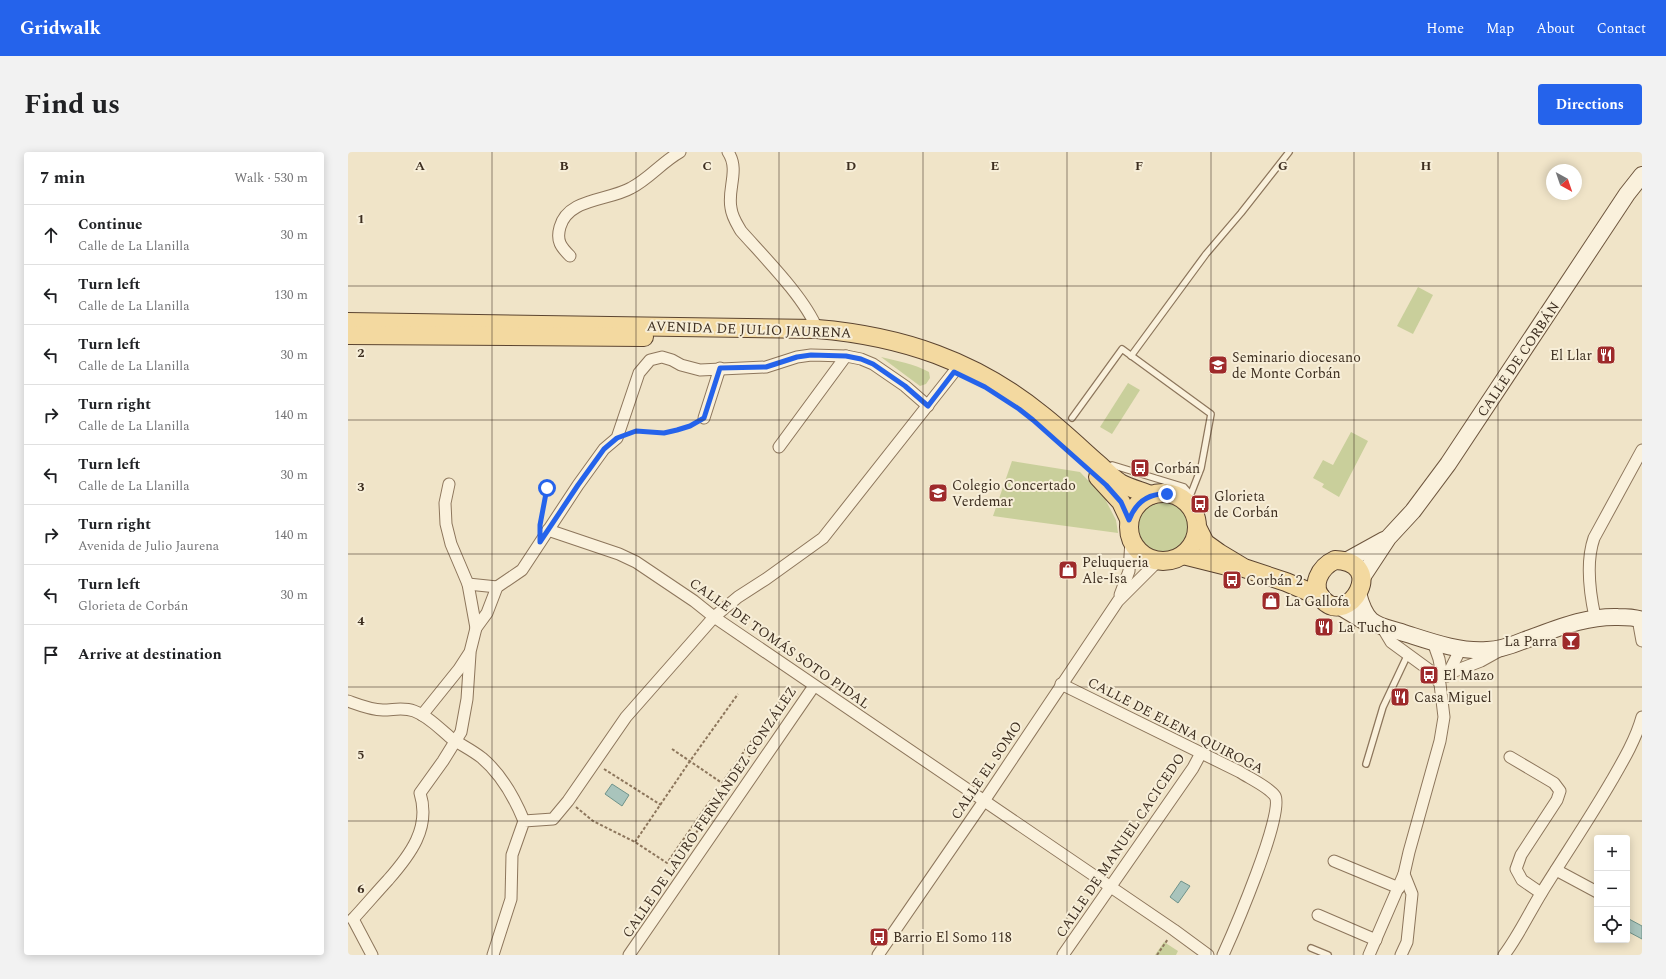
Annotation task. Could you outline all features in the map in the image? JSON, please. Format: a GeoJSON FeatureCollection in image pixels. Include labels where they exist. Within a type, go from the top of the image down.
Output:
{"type":"FeatureCollection","features":[{"type":"Feature","properties":{"kind":"main road","name":"CALLE DE CORBÁN"},"geometry":{"type":"LineString","coordinates":[[1360,586],[1388,538],[1412,511],[1448,464],[1627,194],[1642,174]]}},
{"type":"Feature","properties":{"kind":"main road","name":"AVENIDA DE JULIO JAURENA"},"geometry":{"type":"LineString","coordinates":[[348,322],[649,325],[817,329],[856,333],[916,346],[955,361],[982,374],[1013,393],[1042,414],[1120,483],[1164,491]]}},
{"type":"Feature","properties":{"kind":"main road","name":"AVENIDA DE JULIO JAURENA"},"geometry":{"type":"LineString","coordinates":[[348,335],[819,339],[860,343],[912,356],[954,372],[985,387],[1019,409],[1106,485],[1121,502],[1129,520]]}},
{"type":"Feature","properties":{"kind":"main road"},"geometry":{"type":"LineString","coordinates":[[1198,529],[1191,546],[1183,555],[1166,562],[1146,558],[1138,551],[1131,541],[1128,530],[1129,520],[1134,509],[1141,501],[1164,491],[1189,499],[1198,529],[1205,543],[1244,568],[1286,582],[1321,598],[1325,602],[1336,605],[1367,623],[1433,642],[1462,648],[1488,650],[1506,647],[1595,617],[1640,620]]}},
{"type":"Feature","properties":{"kind":"main road","name":"CALLE DE CORBÁN"},"geometry":{"type":"LineString","coordinates":[[1346,562],[1388,538]]}},
{"type":"Feature","properties":{"kind":"main road"},"geometry":{"type":"LineString","coordinates":[[1183,555],[1244,568]]}},
{"type":"Feature","properties":{"kind":"main road"},"geometry":{"type":"LineString","coordinates":[[1321,598],[1317,582],[1319,573],[1324,567],[1335,560],[1346,562],[1356,568],[1360,586],[1362,609],[1377,625]]}},
{"type":"Feature","properties":{"kind":"main road"},"geometry":{"type":"LineString","coordinates":[[1286,582],[1319,573]]}},
{"type":"Feature","properties":{"kind":"main road"},"geometry":{"type":"LineString","coordinates":[[1336,605],[1345,604],[1352,600],[1360,586]]}},
{"type":"Feature","properties":{"kind":"street"},"geometry":{"type":"LineString","coordinates":[[570,256],[561,247],[558,236],[564,217],[572,209],[585,202],[608,198],[629,189],[644,181],[667,155],[680,152]]}},
{"type":"Feature","properties":{"kind":"street"},"geometry":{"type":"LineString","coordinates":[[728,152],[734,167],[730,198],[734,220],[741,231],[796,295],[813,320],[817,329]]}},
{"type":"Feature","properties":{"kind":"street"},"geometry":{"type":"LineString","coordinates":[[370,955],[351,919],[405,860],[415,845],[421,829],[424,810],[420,793],[443,762],[461,732],[467,699],[470,652],[476,628],[487,613],[497,587],[522,570],[604,449],[617,438],[639,373],[650,360],[662,357],[691,369],[700,370],[766,367],[797,357],[811,355],[846,356],[861,359],[873,364],[905,386],[928,406]]}},
{"type":"Feature","properties":{"kind":"street"},"geometry":{"type":"LineString","coordinates":[[779,447],[846,356]]}},
{"type":"Feature","properties":{"kind":"street"},"geometry":{"type":"LineString","coordinates":[[704,418],[720,368]]}},
{"type":"Feature","properties":{"kind":"street"},"geometry":{"type":"LineString","coordinates":[[524,821],[553,819],[568,801],[626,717],[714,617],[738,597],[823,538],[954,372]]}},
{"type":"Feature","properties":{"kind":"street"},"geometry":{"type":"LineString","coordinates":[[1595,617],[1589,571],[1590,550],[1594,538],[1642,450]]}},
{"type":"Feature","properties":{"kind":"street"},"geometry":{"type":"LineString","coordinates":[[449,484],[445,503],[446,524],[451,544],[468,584],[476,628]]}},
{"type":"Feature","properties":{"kind":"street","name":"CALLE DE TOMÁS SOTO PIDAL"},"geometry":{"type":"LineString","coordinates":[[548,530],[619,554],[636,562],[814,686],[1110,886],[1208,955]]}},
{"type":"Feature","properties":{"kind":"street","name":"CALLE EL SOMO"},"geometry":{"type":"LineString","coordinates":[[1118,601],[1129,571],[1131,541]]}},
{"type":"Feature","properties":{"kind":"street","name":"CALLE EL SOMO"},"geometry":{"type":"LineString","coordinates":[[878,955],[984,801],[1118,601],[1158,561]]}},
{"type":"Feature","properties":{"kind":"street"},"geometry":{"type":"LineString","coordinates":[[468,584],[497,587]]}},
{"type":"Feature","properties":{"kind":"street"},"geometry":{"type":"LineString","coordinates":[[1640,620],[1642,641]]}},
{"type":"Feature","properties":{"kind":"street"},"geometry":{"type":"LineString","coordinates":[[1369,955],[1404,874],[1440,741],[1444,717],[1440,684],[1432,672],[1391,642],[1377,625]]}},
{"type":"Feature","properties":{"kind":"street"},"geometry":{"type":"LineString","coordinates":[[1433,642],[1441,670],[1447,674]]}},
{"type":"Feature","properties":{"kind":"street"},"geometry":{"type":"LineString","coordinates":[[1447,674],[1481,662],[1506,647]]}},
{"type":"Feature","properties":{"kind":"street"},"geometry":{"type":"LineString","coordinates":[[1442,696],[1447,674],[1462,648]]}},
{"type":"Feature","properties":{"kind":"street"},"geometry":{"type":"LineString","coordinates":[[422,715],[459,669],[470,652]]}},
{"type":"Feature","properties":{"kind":"street","name":"CALLE DE ELENA QUIROGA"},"geometry":{"type":"LineString","coordinates":[[1061,684],[1240,772],[1268,790],[1275,797],[1276,804],[1272,829],[1223,955]]}},
{"type":"Feature","properties":{"kind":"street","name":"CALLE DE LAURO FERNÁNDEZ GONZÁLEZ"},"geometry":{"type":"LineString","coordinates":[[629,955],[740,791],[814,686]]}},
{"type":"Feature","properties":{"kind":"street"},"geometry":{"type":"LineString","coordinates":[[348,701],[362,706],[382,710],[403,708],[422,715],[455,741],[470,749],[483,759],[495,772],[517,803],[524,821],[512,855],[511,899],[493,955]]}},
{"type":"Feature","properties":{"kind":"street"},"geometry":{"type":"LineString","coordinates":[[1504,955],[1513,943],[1541,893],[1589,820],[1623,761],[1640,725],[1642,717]]}},
{"type":"Feature","properties":{"kind":"street","name":"CALLE DE MANUEL CACICEDO"},"geometry":{"type":"LineString","coordinates":[[1063,955],[1201,753]]}},
{"type":"Feature","properties":{"kind":"street"},"geometry":{"type":"LineString","coordinates":[[1510,757],[1554,783],[1560,791],[1558,800],[1521,855],[1516,869],[1522,880],[1541,893]]}},
{"type":"Feature","properties":{"kind":"street"},"geometry":{"type":"LineString","coordinates":[[1334,861],[1399,888]]}},
{"type":"Feature","properties":{"kind":"street"},"geometry":{"type":"LineString","coordinates":[[1556,870],[1594,890]]}},
{"type":"Feature","properties":{"kind":"street"},"geometry":{"type":"LineString","coordinates":[[1401,955],[1407,942],[1412,894],[1404,874]]}},
{"type":"Feature","properties":{"kind":"street"},"geometry":{"type":"LineString","coordinates":[[1318,915],[1376,940]]}},
{"type":"Feature","properties":{"kind":"lane"},"geometry":{"type":"LineString","coordinates":[[1131,356],[1206,254],[1290,152]]}},
{"type":"Feature","properties":{"kind":"lane"},"geometry":{"type":"LineString","coordinates":[[1072,418],[1122,349],[1211,414],[1201,468],[1189,499]]}},
{"type":"Feature","properties":{"kind":"lane"},"geometry":{"type":"LineString","coordinates":[[1102,468],[1112,466],[1164,491]]}},
{"type":"Feature","properties":{"kind":"lane"},"geometry":{"type":"LineString","coordinates":[[1366,764],[1383,707],[1408,654]]}},
{"type":"Feature","properties":{"kind":"lane"},"geometry":{"type":"LineString","coordinates":[[1311,948],[1328,955]]}},
{"type":"Feature","properties":{"kind":"path"},"geometry":{"type":"LineString","coordinates":[[617,438],[636,431],[664,433],[690,426],[704,418]]}},
{"type":"Feature","properties":{"kind":"path"},"geometry":{"type":"LineString","coordinates":[[540,542],[540,525],[547,488]]}},
{"type":"Feature","properties":{"kind":"path"},"geometry":{"type":"LineString","coordinates":[[635,842],[738,694]]}},
{"type":"Feature","properties":{"kind":"path"},"geometry":{"type":"LineString","coordinates":[[672,749],[722,783],[759,730],[763,733],[732,785],[740,791]]}},
{"type":"Feature","properties":{"kind":"path"},"geometry":{"type":"LineString","coordinates":[[594,763],[660,805]]}},
{"type":"Feature","properties":{"kind":"path"},"geometry":{"type":"LineString","coordinates":[[568,801],[593,821],[635,842],[667,863],[712,798],[715,800],[682,859],[690,865]]}},
{"type":"Feature","properties":{"kind":"path"},"geometry":{"type":"LineString","coordinates":[[1157,955],[1174,930]]}},
{"type":"Feature","properties":{"kind":"green space"},"geometry":{"type":"Polygon","coordinates":[[[1418,287],[1433,295],[1413,334],[1397,326],[1418,287]]]}},
{"type":"Feature","properties":{"kind":"green space"},"geometry":{"type":"Polygon","coordinates":[[[881,357],[923,369],[929,372],[930,378],[926,384],[920,386],[881,357]]]}},
{"type":"Feature","properties":{"kind":"green space"},"geometry":{"type":"Polygon","coordinates":[[[1128,383],[1140,390],[1112,434],[1100,427],[1128,383]]]}},
{"type":"Feature","properties":{"kind":"green space"},"geometry":{"type":"Polygon","coordinates":[[[1351,432],[1368,441],[1339,497],[1322,487],[1324,484],[1313,478],[1323,460],[1333,465],[1351,432]]]}},
{"type":"Feature","properties":{"kind":"green space"},"geometry":{"type":"Polygon","coordinates":[[[1012,461],[1080,472],[1104,497],[1116,520],[1118,533],[993,516],[1012,461]]]}},
{"type":"Feature","properties":{"kind":"green space","name":"Glorieta de Corbán"},"geometry":{"type":"Polygon","coordinates":[[[1158,503],[1168,503],[1177,507],[1185,515],[1189,524],[1189,534],[1185,543],[1177,551],[1168,555],[1158,555],[1149,551],[1141,543],[1137,534],[1137,524],[1141,515],[1149,507],[1158,503]]]}},
{"type":"Feature","properties":{"kind":"green space"},"geometry":{"type":"Polygon","coordinates":[[[1164,942],[1178,951],[1176,955],[1155,955],[1164,942]]]}},
{"type":"Feature","properties":{"kind":"water"},"geometry":{"type":"Polygon","coordinates":[[[612,784],[629,795],[622,806],[605,794],[612,784]]]}},
{"type":"Feature","properties":{"kind":"water"},"geometry":{"type":"Polygon","coordinates":[[[1181,881],[1190,886],[1178,903],[1170,897],[1181,881]]]}},
{"type":"Feature","properties":{"kind":"water"},"geometry":{"type":"Polygon","coordinates":[[[1630,920],[1642,926],[1642,939],[1630,933],[1630,920]]]}},
{"type":"Feature","properties":{"kind":"place","name":"El Llar"},"geometry":{"type":"Point","coordinates":[1606,355]}},
{"type":"Feature","properties":{"kind":"place","name":"Seminario diocesano de Monte Corbán"},"geometry":{"type":"Point","coordinates":[1218,365]}},
{"type":"Feature","properties":{"kind":"place","name":"Corbán"},"geometry":{"type":"Point","coordinates":[1140,468]}},
{"type":"Feature","properties":{"kind":"place","name":"Colegio Concertado Verdemar"},"geometry":{"type":"Point","coordinates":[938,493]}},
{"type":"Feature","properties":{"kind":"place","name":"Glorieta de Corbán"},"geometry":{"type":"Point","coordinates":[1200,504]}},
{"type":"Feature","properties":{"kind":"place","name":"Peluqueria Ale-Isa"},"geometry":{"type":"Point","coordinates":[1068,570]}},
{"type":"Feature","properties":{"kind":"place","name":"Corbán 2"},"geometry":{"type":"Point","coordinates":[1232,580]}},
{"type":"Feature","properties":{"kind":"place","name":"La Gallofa"},"geometry":{"type":"Point","coordinates":[1271,601]}},
{"type":"Feature","properties":{"kind":"place","name":"La Tucho"},"geometry":{"type":"Point","coordinates":[1324,627]}},
{"type":"Feature","properties":{"kind":"place","name":"La Parra"},"geometry":{"type":"Point","coordinates":[1571,641]}},
{"type":"Feature","properties":{"kind":"place","name":"El Mazo"},"geometry":{"type":"Point","coordinates":[1429,675]}},
{"type":"Feature","properties":{"kind":"place","name":"Casa Miguel"},"geometry":{"type":"Point","coordinates":[1400,697]}},
{"type":"Feature","properties":{"kind":"place","name":"Barrio El Somo 118"},"geometry":{"type":"Point","coordinates":[879,937]}},
{"type":"Feature","properties":{"kind":"route"},"geometry":{"type":"LineString","coordinates":[[547,488],[540,525],[540,542],[604,449],[617,438],[636,431],[664,433],[690,426],[704,418],[720,368],[766,367],[797,357],[811,355],[846,356],[861,359],[873,364],[905,386],[928,406],[954,372],[985,387],[1033,420],[1106,485],[1121,502],[1129,520],[1134,509],[1141,501],[1151,495],[1159,493],[1167,494]]}}]}
